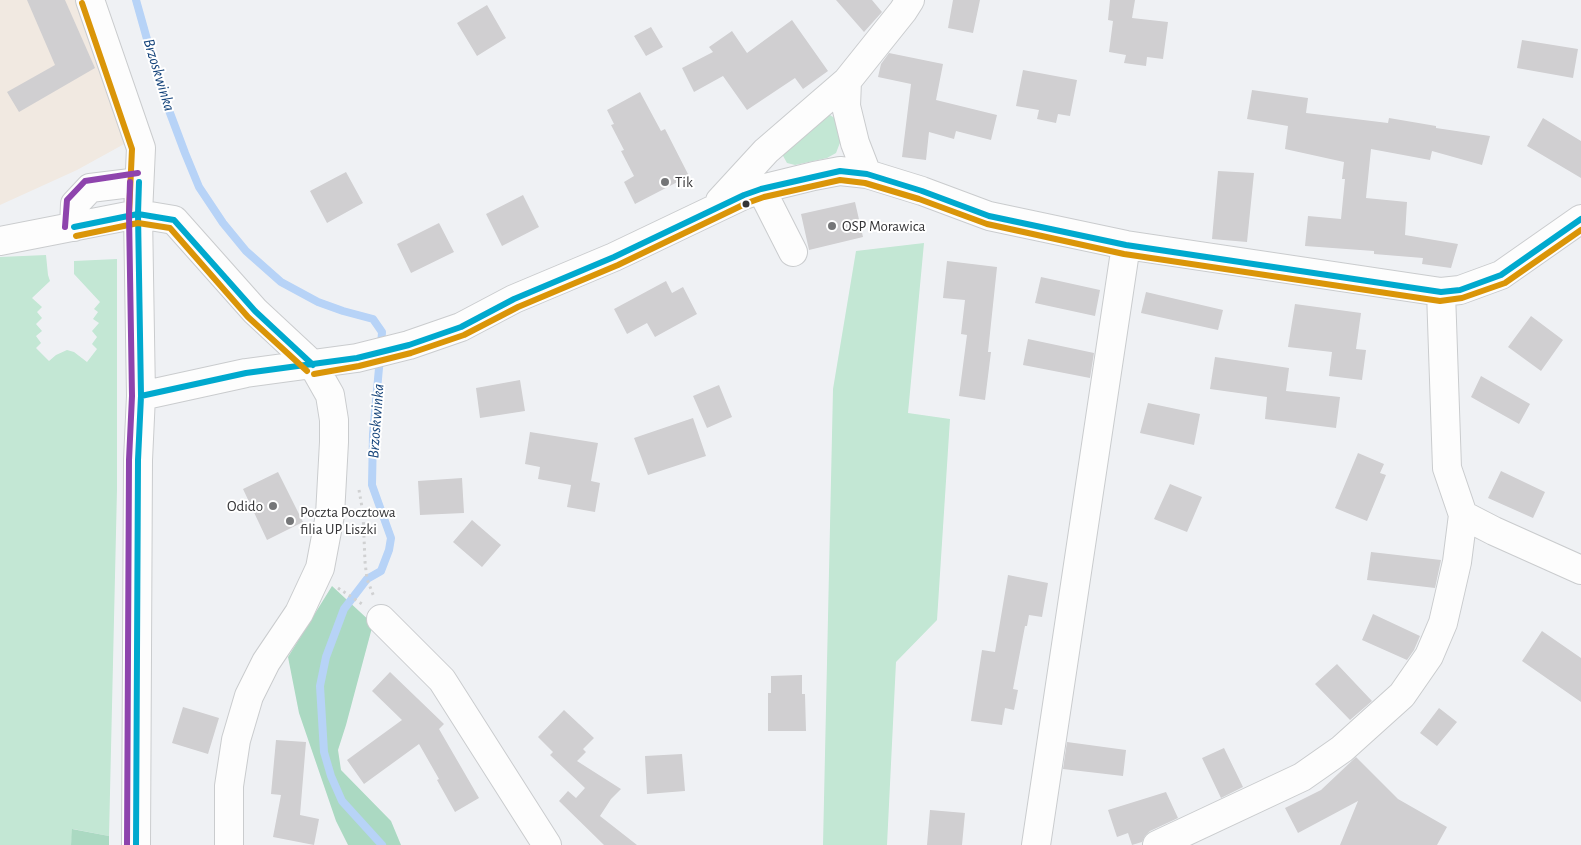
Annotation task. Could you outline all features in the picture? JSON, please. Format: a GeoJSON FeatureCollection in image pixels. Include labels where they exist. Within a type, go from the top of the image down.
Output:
{"type":"FeatureCollection","features":[{"type":"Feature","properties":{"kind":"street"},"geometry":{"type":"LineString","coordinates":[[90,0],[141,148],[138,214],[141,396],[138,460],[136,845]]}},
{"type":"Feature","properties":{"kind":"street"},"geometry":{"type":"LineString","coordinates":[[711,212],[766,150],[847,81],[904,11],[910,0]]}},
{"type":"Feature","properties":{"kind":"street"},"geometry":{"type":"LineString","coordinates":[[847,81],[846,106],[855,143],[867,174]]}},
{"type":"Feature","properties":{"kind":"street"},"geometry":{"type":"LineString","coordinates":[[141,396],[246,373],[357,358],[409,346],[461,327],[514,299],[614,257],[744,195],[814,176],[840,172],[867,174],[922,191],[989,216],[1126,246],[1441,292],[1460,290],[1501,275],[1581,219]]}},
{"type":"Feature","properties":{"kind":"street"},"geometry":{"type":"LineString","coordinates":[[74,227],[75,204],[90,188],[139,182]]}},
{"type":"Feature","properties":{"kind":"street"},"geometry":{"type":"LineString","coordinates":[[761,189],[793,252]]}},
{"type":"Feature","properties":{"kind":"street"},"geometry":{"type":"LineString","coordinates":[[0,241],[138,214],[174,220],[255,311],[313,365],[330,396],[334,420],[330,515],[318,573],[299,613],[266,662],[249,696],[236,740],[229,786],[229,845]]}},
{"type":"Feature","properties":{"kind":"street"},"geometry":{"type":"LineString","coordinates":[[1036,845],[1126,246]]}},
{"type":"Feature","properties":{"kind":"street"},"geometry":{"type":"LineString","coordinates":[[1157,845],[1302,777],[1342,749],[1402,695],[1429,656],[1443,623],[1457,562],[1463,515],[1447,468],[1441,292]]}},
{"type":"Feature","properties":{"kind":"street"},"geometry":{"type":"LineString","coordinates":[[1463,515],[1581,570]]}},
{"type":"Feature","properties":{"kind":"street"},"geometry":{"type":"LineString","coordinates":[[372,612],[442,680],[547,845]]}},
{"type":"Feature","properties":{"kind":"path"},"geometry":{"type":"LineString","coordinates":[[358,486],[364,513],[365,562],[372,612]]}},
{"type":"Feature","properties":{"kind":"path"},"geometry":{"type":"LineString","coordinates":[[346,593],[372,612]]}},
{"type":"Feature","properties":{"kind":"shaded area"},"geometry":{"type":"Polygon","coordinates":[[[0,0],[76,0],[126,143],[77,170],[0,205],[0,0]]]}},
{"type":"Feature","properties":{"kind":"green space"},"geometry":{"type":"Polygon","coordinates":[[[830,115],[836,119],[841,140],[836,153],[827,158],[795,165],[787,163],[782,154],[817,116],[830,115]]]}},
{"type":"Feature","properties":{"kind":"green space"},"geometry":{"type":"Polygon","coordinates":[[[924,243],[908,413],[950,419],[937,620],[896,662],[887,845],[823,845],[833,389],[856,251],[924,243]]]}},
{"type":"Feature","properties":{"kind":"green space"},"geometry":{"type":"Polygon","coordinates":[[[46,255],[50,281],[32,298],[42,307],[37,312],[42,318],[36,324],[42,331],[36,336],[41,343],[36,348],[49,361],[67,350],[74,352],[87,362],[97,349],[92,344],[97,337],[92,331],[99,323],[93,319],[98,312],[94,309],[100,302],[74,274],[74,261],[117,259],[117,489],[109,836],[73,829],[71,845],[0,845],[0,257],[46,255]]]}},
{"type":"Feature","properties":{"kind":"green space"},"geometry":{"type":"Polygon","coordinates":[[[332,586],[373,624],[338,750],[341,770],[391,821],[401,845],[348,845],[336,821],[299,713],[288,657],[332,586]]]}},
{"type":"Feature","properties":{"kind":"green space"},"geometry":{"type":"Polygon","coordinates":[[[72,829],[109,836],[109,845],[71,845],[72,829]]]}},
{"type":"Feature","properties":{"kind":"building"},"geometry":{"type":"Polygon","coordinates":[[[27,0],[65,0],[95,68],[19,112],[7,92],[55,65],[27,0]]]}},
{"type":"Feature","properties":{"kind":"building"},"geometry":{"type":"Polygon","coordinates":[[[836,0],[872,0],[882,12],[864,32],[836,0]]]}},
{"type":"Feature","properties":{"kind":"building"},"geometry":{"type":"Polygon","coordinates":[[[953,0],[980,0],[973,33],[948,28],[953,0]]]}},
{"type":"Feature","properties":{"kind":"building"},"geometry":{"type":"Polygon","coordinates":[[[1110,0],[1135,0],[1132,18],[1168,22],[1163,59],[1147,57],[1146,66],[1124,63],[1126,55],[1109,52],[1113,21],[1108,20],[1110,0]]]}},
{"type":"Feature","properties":{"kind":"building"},"geometry":{"type":"Polygon","coordinates":[[[487,5],[506,38],[477,56],[457,23],[487,5]]]}},
{"type":"Feature","properties":{"kind":"building"},"geometry":{"type":"Polygon","coordinates":[[[792,20],[828,71],[803,89],[795,78],[747,110],[723,76],[694,92],[682,68],[713,52],[709,47],[732,31],[747,53],[792,20]]]}},
{"type":"Feature","properties":{"kind":"building"},"geometry":{"type":"Polygon","coordinates":[[[651,27],[663,47],[646,56],[634,36],[651,27]]]}},
{"type":"Feature","properties":{"kind":"building"},"geometry":{"type":"Polygon","coordinates":[[[1522,40],[1578,49],[1573,78],[1517,68],[1522,40]]]}},
{"type":"Feature","properties":{"kind":"building"},"geometry":{"type":"Polygon","coordinates":[[[889,53],[943,64],[936,100],[997,115],[991,140],[956,131],[954,139],[929,132],[926,160],[902,157],[911,84],[878,77],[881,64],[889,53]]]}},
{"type":"Feature","properties":{"kind":"building"},"geometry":{"type":"Polygon","coordinates":[[[1023,70],[1077,80],[1070,116],[1058,114],[1056,123],[1037,119],[1039,110],[1016,106],[1023,70]]]}},
{"type":"Feature","properties":{"kind":"building"},"geometry":{"type":"Polygon","coordinates":[[[1252,90],[1308,98],[1306,113],[1388,123],[1389,118],[1436,126],[1436,128],[1490,136],[1482,165],[1432,151],[1430,160],[1371,149],[1366,198],[1407,202],[1405,235],[1458,244],[1451,268],[1422,264],[1423,258],[1374,254],[1374,251],[1305,246],[1308,216],[1341,219],[1345,179],[1342,179],[1344,162],[1285,149],[1288,126],[1247,119],[1252,90]]]}},
{"type":"Feature","properties":{"kind":"building"},"geometry":{"type":"Polygon","coordinates":[[[640,92],[661,131],[665,129],[689,176],[635,204],[624,182],[634,176],[621,151],[624,150],[611,125],[614,124],[607,110],[640,92]]]}},
{"type":"Feature","properties":{"kind":"building"},"geometry":{"type":"Polygon","coordinates":[[[1543,118],[1581,141],[1581,178],[1527,146],[1543,118]]]}},
{"type":"Feature","properties":{"kind":"building"},"geometry":{"type":"Polygon","coordinates":[[[1218,171],[1254,173],[1247,242],[1212,239],[1218,171]]]}},
{"type":"Feature","properties":{"kind":"building"},"geometry":{"type":"Polygon","coordinates":[[[346,172],[363,203],[327,223],[310,191],[346,172]]]}},
{"type":"Feature","properties":{"kind":"building"},"geometry":{"type":"Polygon","coordinates":[[[523,195],[539,227],[502,246],[486,214],[523,195]]]}},
{"type":"Feature","properties":{"kind":"building","name":"OSP Morawica"},"geometry":{"type":"Polygon","coordinates":[[[855,202],[863,237],[809,250],[801,214],[855,202]]]}},
{"type":"Feature","properties":{"kind":"building"},"geometry":{"type":"Polygon","coordinates":[[[439,223],[454,252],[411,273],[397,244],[439,223]]]}},
{"type":"Feature","properties":{"kind":"building"},"geometry":{"type":"Polygon","coordinates":[[[947,261],[997,267],[988,352],[991,352],[985,400],[959,396],[967,335],[961,334],[965,300],[943,298],[947,261]]]}},
{"type":"Feature","properties":{"kind":"building"},"geometry":{"type":"Polygon","coordinates":[[[1041,277],[1100,290],[1095,316],[1035,303],[1041,277]]]}},
{"type":"Feature","properties":{"kind":"building"},"geometry":{"type":"Polygon","coordinates":[[[666,281],[672,293],[683,287],[697,314],[655,337],[647,323],[627,334],[614,309],[666,281]]]}},
{"type":"Feature","properties":{"kind":"building"},"geometry":{"type":"Polygon","coordinates":[[[1146,292],[1223,310],[1218,330],[1141,313],[1146,292]]]}},
{"type":"Feature","properties":{"kind":"building"},"geometry":{"type":"Polygon","coordinates":[[[1295,304],[1361,313],[1356,349],[1366,350],[1362,380],[1329,376],[1332,352],[1288,347],[1295,304]]]}},
{"type":"Feature","properties":{"kind":"building"},"geometry":{"type":"Polygon","coordinates":[[[1531,316],[1563,340],[1541,371],[1508,347],[1531,316]]]}},
{"type":"Feature","properties":{"kind":"building"},"geometry":{"type":"Polygon","coordinates":[[[1028,339],[1094,353],[1090,378],[1023,365],[1028,339]]]}},
{"type":"Feature","properties":{"kind":"building"},"geometry":{"type":"Polygon","coordinates":[[[1215,357],[1289,368],[1286,391],[1340,397],[1336,428],[1265,419],[1267,397],[1210,389],[1215,357]]]}},
{"type":"Feature","properties":{"kind":"building"},"geometry":{"type":"Polygon","coordinates":[[[1481,376],[1530,404],[1519,424],[1471,397],[1481,376]]]}},
{"type":"Feature","properties":{"kind":"building"},"geometry":{"type":"Polygon","coordinates":[[[520,380],[525,411],[480,418],[476,388],[520,380]]]}},
{"type":"Feature","properties":{"kind":"building"},"geometry":{"type":"Polygon","coordinates":[[[719,385],[732,417],[707,428],[693,396],[719,385]]]}},
{"type":"Feature","properties":{"kind":"building"},"geometry":{"type":"Polygon","coordinates":[[[1148,403],[1200,414],[1194,445],[1140,433],[1148,403]]]}},
{"type":"Feature","properties":{"kind":"building"},"geometry":{"type":"Polygon","coordinates":[[[693,418],[706,456],[648,475],[634,438],[693,418]]]}},
{"type":"Feature","properties":{"kind":"building"},"geometry":{"type":"Polygon","coordinates":[[[530,432],[598,443],[591,481],[600,483],[595,512],[567,507],[571,485],[538,479],[540,467],[525,464],[530,432]]]}},
{"type":"Feature","properties":{"kind":"building"},"geometry":{"type":"Polygon","coordinates":[[[1358,453],[1384,464],[1380,473],[1386,475],[1367,521],[1335,508],[1358,453]]]}},
{"type":"Feature","properties":{"kind":"building"},"geometry":{"type":"Polygon","coordinates":[[[1501,471],[1545,492],[1533,518],[1488,498],[1501,471]]]}},
{"type":"Feature","properties":{"kind":"building","name":"Odido"},"geometry":{"type":"Polygon","coordinates":[[[278,472],[303,522],[267,540],[243,489],[278,472]]]}},
{"type":"Feature","properties":{"kind":"building"},"geometry":{"type":"Polygon","coordinates":[[[462,478],[464,513],[420,515],[418,481],[462,478]]]}},
{"type":"Feature","properties":{"kind":"building"},"geometry":{"type":"Polygon","coordinates":[[[1170,484],[1202,497],[1187,532],[1154,519],[1170,484]]]}},
{"type":"Feature","properties":{"kind":"building"},"geometry":{"type":"Polygon","coordinates":[[[472,520],[501,545],[482,567],[453,542],[472,520]]]}},
{"type":"Feature","properties":{"kind":"building"},"geometry":{"type":"Polygon","coordinates":[[[1371,552],[1441,560],[1435,588],[1367,580],[1371,552]]]}},
{"type":"Feature","properties":{"kind":"building"},"geometry":{"type":"Polygon","coordinates":[[[1008,575],[1048,583],[1042,617],[1029,615],[1027,626],[1025,626],[1013,689],[1018,690],[1014,710],[1005,708],[1002,725],[971,721],[982,650],[995,652],[1008,575]]]}},
{"type":"Feature","properties":{"kind":"building"},"geometry":{"type":"Polygon","coordinates":[[[1373,614],[1420,636],[1407,660],[1362,640],[1373,614]]]}},
{"type":"Feature","properties":{"kind":"building"},"geometry":{"type":"Polygon","coordinates":[[[1542,631],[1581,658],[1581,702],[1522,661],[1542,631]]]}},
{"type":"Feature","properties":{"kind":"building"},"geometry":{"type":"Polygon","coordinates":[[[1337,664],[1372,701],[1350,720],[1315,684],[1337,664]]]}},
{"type":"Feature","properties":{"kind":"building"},"geometry":{"type":"Polygon","coordinates":[[[390,672],[444,724],[439,729],[479,798],[455,812],[419,744],[364,784],[347,760],[402,720],[372,691],[390,672]]]}},
{"type":"Feature","properties":{"kind":"building"},"geometry":{"type":"Polygon","coordinates":[[[802,675],[802,694],[805,694],[806,731],[768,731],[768,693],[771,693],[771,676],[802,675]]]}},
{"type":"Feature","properties":{"kind":"building"},"geometry":{"type":"Polygon","coordinates":[[[183,707],[219,718],[208,754],[172,743],[183,707]]]}},
{"type":"Feature","properties":{"kind":"building"},"geometry":{"type":"Polygon","coordinates":[[[1439,708],[1457,722],[1437,746],[1420,733],[1439,708]]]}},
{"type":"Feature","properties":{"kind":"building"},"geometry":{"type":"Polygon","coordinates":[[[564,710],[594,738],[583,749],[586,752],[577,761],[621,789],[611,799],[600,816],[637,845],[604,845],[559,801],[568,791],[576,798],[585,788],[550,755],[553,752],[538,737],[564,710]]]}},
{"type":"Feature","properties":{"kind":"building"},"geometry":{"type":"Polygon","coordinates":[[[276,740],[306,742],[300,815],[319,819],[314,845],[273,837],[281,795],[271,794],[276,740]]]}},
{"type":"Feature","properties":{"kind":"building"},"geometry":{"type":"Polygon","coordinates":[[[1067,742],[1126,750],[1123,776],[1063,769],[1067,742]]]}},
{"type":"Feature","properties":{"kind":"building"},"geometry":{"type":"Polygon","coordinates":[[[1224,748],[1243,787],[1221,798],[1202,758],[1224,748]]]}},
{"type":"Feature","properties":{"kind":"building"},"geometry":{"type":"Polygon","coordinates":[[[682,754],[685,791],[647,794],[645,756],[682,754]]]}},
{"type":"Feature","properties":{"kind":"building"},"geometry":{"type":"Polygon","coordinates":[[[1356,757],[1398,799],[1447,827],[1437,845],[1340,845],[1358,801],[1298,833],[1285,808],[1321,790],[1356,757]]]}},
{"type":"Feature","properties":{"kind":"building"},"geometry":{"type":"Polygon","coordinates":[[[1166,792],[1178,818],[1150,831],[1142,842],[1132,845],[1128,833],[1117,837],[1108,810],[1166,792]]]}},
{"type":"Feature","properties":{"kind":"building"},"geometry":{"type":"Polygon","coordinates":[[[930,810],[965,813],[962,845],[927,845],[930,810]]]}},
{"type":"Feature","properties":{"kind":"waterway","name":"Brzoskwinka"},"geometry":{"type":"LineString","coordinates":[[136,0],[161,89],[185,153],[199,187],[223,223],[246,251],[281,282],[318,302],[373,319],[382,332],[381,346]]}},
{"type":"Feature","properties":{"kind":"waterway","name":"Brzoskwinka"},"geometry":{"type":"LineString","coordinates":[[380,357],[373,434],[372,485],[391,538],[389,550],[381,571],[367,579],[344,609],[326,657],[320,686],[324,752],[331,776],[342,801],[382,845]]}},
{"type":"Feature","properties":{"kind":"transit line"},"geometry":{"type":"LineString","coordinates":[[82,3],[132,149],[129,214]]}},
{"type":"Feature","properties":{"kind":"transit line"},"geometry":{"type":"LineString","coordinates":[[141,396],[246,373],[357,358],[409,345],[461,327],[514,299],[614,257],[744,195],[761,189],[840,171],[867,174],[922,191],[989,216],[1126,245],[1441,292],[1460,290],[1501,275],[1581,219]]}},
{"type":"Feature","properties":{"kind":"transit line"},"geometry":{"type":"LineString","coordinates":[[65,227],[67,200],[85,181],[138,173]]}},
{"type":"Feature","properties":{"kind":"transit line"},"geometry":{"type":"LineString","coordinates":[[314,374],[359,366],[411,353],[464,335],[518,307],[618,265],[747,203],[764,197],[840,180],[865,183],[919,199],[987,224],[1124,254],[1440,301],[1462,298],[1505,283],[1581,230]]}},
{"type":"Feature","properties":{"kind":"transit line"},"geometry":{"type":"LineString","coordinates":[[127,845],[129,460],[132,396],[130,182]]}},
{"type":"Feature","properties":{"kind":"transit line"},"geometry":{"type":"LineString","coordinates":[[136,845],[138,460],[141,396],[139,182]]}},
{"type":"Feature","properties":{"kind":"transit line"},"geometry":{"type":"LineString","coordinates":[[74,227],[138,214],[174,220],[255,311],[313,365]]}},
{"type":"Feature","properties":{"kind":"transit line"},"geometry":{"type":"LineString","coordinates":[[76,236],[138,223],[170,228],[248,317],[307,371]]}},
{"type":"Feature","properties":{"kind":"place","name":"Tik"},"geometry":{"type":"Point","coordinates":[665,182]}},
{"type":"Feature","properties":{"kind":"place","name":"OSP Morawica"},"geometry":{"type":"Point","coordinates":[832,226]}},
{"type":"Feature","properties":{"kind":"place","name":"Odido"},"geometry":{"type":"Point","coordinates":[273,506]}},
{"type":"Feature","properties":{"kind":"place","name":"Poczta Pocztowa filia UP Liszki"},"geometry":{"type":"Point","coordinates":[290,521]}}]}
